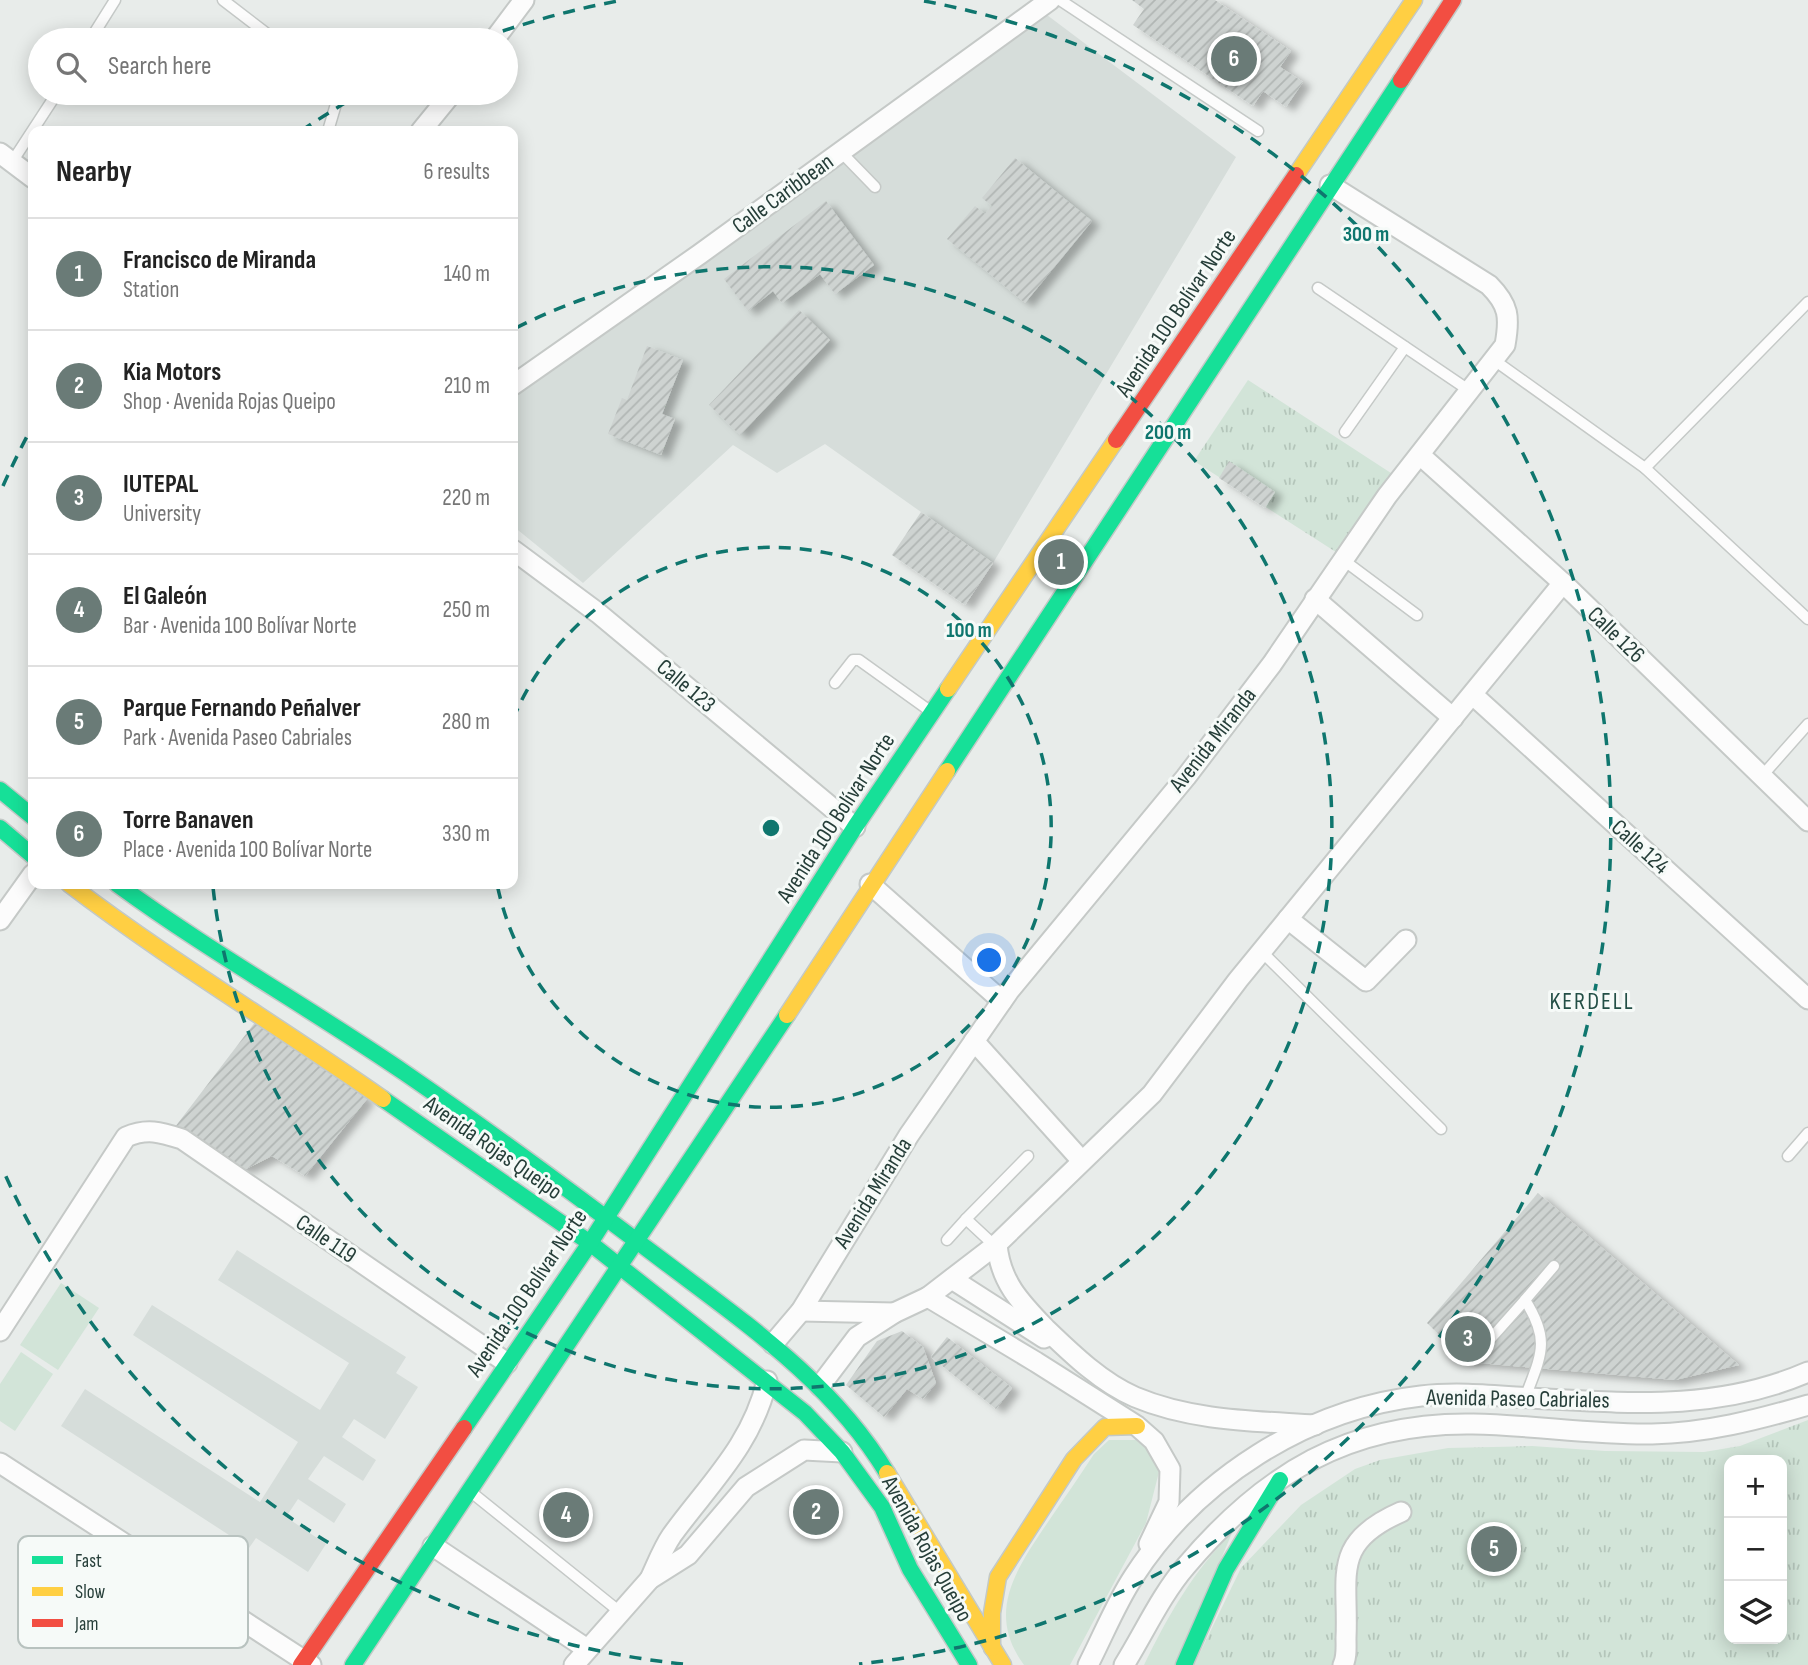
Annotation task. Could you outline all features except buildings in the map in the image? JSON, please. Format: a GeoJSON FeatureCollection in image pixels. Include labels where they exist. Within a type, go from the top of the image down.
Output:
{"type":"FeatureCollection","features":[{"type":"Feature","properties":{"kind":"main road","name":"Avenida 100 Bolívar Norte"},"geometry":{"type":"LineString","coordinates":[[306,1663],[590,1243],[855,827],[1414,0]]}},
{"type":"Feature","properties":{"kind":"main road"},"geometry":{"type":"LineString","coordinates":[[354,1665],[638,1242],[870,884],[1453,0]]}},
{"type":"Feature","properties":{"kind":"main road"},"geometry":{"type":"LineString","coordinates":[[0,790],[28,813]]}},
{"type":"Feature","properties":{"kind":"main road"},"geometry":{"type":"LineString","coordinates":[[0,828],[28,852]]}},
{"type":"Feature","properties":{"kind":"main road","name":"Avenida Rojas Queipo"},"geometry":{"type":"LineString","coordinates":[[76,889],[136,935],[290,1034],[590,1243],[805,1413],[842,1452],[882,1507],[910,1569],[969,1665]]}},
{"type":"Feature","properties":{"kind":"main road","name":"Avenida Rojas Queipo"},"geometry":{"type":"LineString","coordinates":[[124,889],[169,922],[403,1072],[607,1217],[773,1344],[820,1386],[871,1446],[919,1521],[949,1579],[1003,1665]]}},
{"type":"Feature","properties":{"kind":"main road"},"geometry":{"type":"LineString","coordinates":[[992,1648],[992,1614],[998,1577],[1073,1459],[1105,1427],[1137,1426]]}},
{"type":"Feature","properties":{"kind":"main road"},"geometry":{"type":"LineString","coordinates":[[1184,1665],[1202,1614],[1243,1538],[1280,1480]]}},
{"type":"Feature","properties":{"kind":"street"},"geometry":{"type":"LineString","coordinates":[[503,28],[524,0]]}},
{"type":"Feature","properties":{"kind":"street","name":"Calle Caribbean"},"geometry":{"type":"LineString","coordinates":[[518,381],[1050,0]]}},
{"type":"Feature","properties":{"kind":"street"},"geometry":{"type":"LineString","coordinates":[[425,126],[442,105]]}},
{"type":"Feature","properties":{"kind":"street"},"geometry":{"type":"LineString","coordinates":[[6,157],[28,174]]}},
{"type":"Feature","properties":{"kind":"street","name":"Avenida Miranda"},"geometry":{"type":"LineString","coordinates":[[773,1344],[801,1311],[909,1135],[1002,1001],[1186,776],[1272,664],[1341,559],[1505,345],[1510,318],[1505,300],[1489,285],[1330,185]]}},
{"type":"Feature","properties":{"kind":"street","name":"Calle 126"},"geometry":{"type":"LineString","coordinates":[[1420,455],[1563,583],[1808,821]]}},
{"type":"Feature","properties":{"kind":"street","name":"Calle 123"},"geometry":{"type":"LineString","coordinates":[[518,554],[598,613],[855,827]]}},
{"type":"Feature","properties":{"kind":"street"},"geometry":{"type":"LineString","coordinates":[[820,1386],[857,1337],[894,1313],[928,1297],[996,1245],[1152,1094],[1261,951],[1563,583]]}},
{"type":"Feature","properties":{"kind":"street"},"geometry":{"type":"LineString","coordinates":[[1315,600],[1453,718]]}},
{"type":"Feature","properties":{"kind":"street","name":"Calle 124"},"geometry":{"type":"LineString","coordinates":[[1473,695],[1808,999]]}},
{"type":"Feature","properties":{"kind":"street"},"geometry":{"type":"LineString","coordinates":[[0,920],[28,881]]}},
{"type":"Feature","properties":{"kind":"street"},"geometry":{"type":"LineString","coordinates":[[870,884],[1002,1001]]}},
{"type":"Feature","properties":{"kind":"street"},"geometry":{"type":"LineString","coordinates":[[1288,919],[1366,981],[1406,940]]}},
{"type":"Feature","properties":{"kind":"street"},"geometry":{"type":"LineString","coordinates":[[974,1041],[1083,1161]]}},
{"type":"Feature","properties":{"kind":"street","name":"Calle 119"},"geometry":{"type":"LineString","coordinates":[[0,1331],[126,1137],[140,1131],[156,1130],[182,1139],[507,1363]]}},
{"type":"Feature","properties":{"kind":"street"},"geometry":{"type":"LineString","coordinates":[[996,1245],[998,1264],[1013,1296],[1077,1359]]}},
{"type":"Feature","properties":{"kind":"street"},"geometry":{"type":"LineString","coordinates":[[952,1279],[1134,1397],[1191,1415],[1316,1425]]}},
{"type":"Feature","properties":{"kind":"street"},"geometry":{"type":"LineString","coordinates":[[928,1297],[1137,1426],[1154,1441],[1170,1469],[1169,1502],[1133,1577]]}},
{"type":"Feature","properties":{"kind":"street"},"geometry":{"type":"LineString","coordinates":[[801,1311],[894,1313]]}},
{"type":"Feature","properties":{"kind":"street","name":"Avenida Paseo Cabriales"},"geometry":{"type":"LineString","coordinates":[[1088,1665],[1133,1577],[1158,1544],[1215,1483],[1248,1460],[1316,1425],[1380,1403],[1423,1395],[1667,1403],[1716,1400],[1808,1372]]}},
{"type":"Feature","properties":{"kind":"street"},"geometry":{"type":"LineString","coordinates":[[650,1580],[670,1538],[738,1451],[759,1412],[767,1381]]}},
{"type":"Feature","properties":{"kind":"street","name":"Avenida Paseo Cabriales"},"geometry":{"type":"LineString","coordinates":[[1124,1665],[1183,1569],[1217,1531],[1305,1461],[1357,1438],[1415,1428],[1471,1424],[1653,1434],[1712,1429],[1808,1405]]}},
{"type":"Feature","properties":{"kind":"street"},"geometry":{"type":"LineString","coordinates":[[574,1665],[650,1580],[688,1555],[746,1488],[804,1450],[842,1452]]}},
{"type":"Feature","properties":{"kind":"street"},"geometry":{"type":"LineString","coordinates":[[0,1463],[112,1536]]}},
{"type":"Feature","properties":{"kind":"street"},"geometry":{"type":"LineString","coordinates":[[1343,1665],[1346,1630],[1345,1569],[1363,1535],[1379,1521],[1401,1512]]}},
{"type":"Feature","properties":{"kind":"street"},"geometry":{"type":"LineString","coordinates":[[433,1546],[587,1649]]}},
{"type":"Feature","properties":{"kind":"street"},"geometry":{"type":"LineString","coordinates":[[248,1625],[306,1663]]}},
{"type":"Feature","properties":{"kind":"lane"},"geometry":{"type":"LineString","coordinates":[[98,28],[115,0]]}},
{"type":"Feature","properties":{"kind":"lane"},"geometry":{"type":"LineString","coordinates":[[223,0],[259,28]]}},
{"type":"Feature","properties":{"kind":"lane"},"geometry":{"type":"LineString","coordinates":[[1060,0],[1258,131]]}},
{"type":"Feature","properties":{"kind":"lane"},"geometry":{"type":"LineString","coordinates":[[31,126],[47,105]]}},
{"type":"Feature","properties":{"kind":"lane"},"geometry":{"type":"LineString","coordinates":[[329,126],[336,105]]}},
{"type":"Feature","properties":{"kind":"lane"},"geometry":{"type":"LineString","coordinates":[[6,157],[28,129]]}},
{"type":"Feature","properties":{"kind":"lane"},"geometry":{"type":"LineString","coordinates":[[841,152],[875,187]]}},
{"type":"Feature","properties":{"kind":"lane"},"geometry":{"type":"LineString","coordinates":[[1318,288],[1470,391]]}},
{"type":"Feature","properties":{"kind":"lane"},"geometry":{"type":"LineString","coordinates":[[1645,468],[1808,302]]}},
{"type":"Feature","properties":{"kind":"lane"},"geometry":{"type":"LineString","coordinates":[[1345,432],[1405,347]]}},
{"type":"Feature","properties":{"kind":"lane"},"geometry":{"type":"LineString","coordinates":[[1493,360],[1645,468],[1808,619]]}},
{"type":"Feature","properties":{"kind":"lane"},"geometry":{"type":"LineString","coordinates":[[1341,559],[1418,615]]}},
{"type":"Feature","properties":{"kind":"lane"},"geometry":{"type":"LineString","coordinates":[[835,683],[853,660],[859,660],[933,713]]}},
{"type":"Feature","properties":{"kind":"lane"},"geometry":{"type":"LineString","coordinates":[[1762,776],[1808,723]]}},
{"type":"Feature","properties":{"kind":"lane"},"geometry":{"type":"LineString","coordinates":[[1261,951],[1441,1129]]}},
{"type":"Feature","properties":{"kind":"lane"},"geometry":{"type":"LineString","coordinates":[[1788,1156],[1808,1133]]}},
{"type":"Feature","properties":{"kind":"lane"},"geometry":{"type":"LineString","coordinates":[[947,1240],[1028,1156]]}},
{"type":"Feature","properties":{"kind":"lane"},"geometry":{"type":"LineString","coordinates":[[966,1219],[996,1245]]}},
{"type":"Feature","properties":{"kind":"lane"},"geometry":{"type":"LineString","coordinates":[[1485,1346],[1554,1266]]}},
{"type":"Feature","properties":{"kind":"lane"},"geometry":{"type":"LineString","coordinates":[[1525,1300],[1538,1320],[1543,1351],[1525,1398]]}},
{"type":"Feature","properties":{"kind":"lane"},"geometry":{"type":"LineString","coordinates":[[471,1492],[620,1612]]}},
{"type":"Feature","properties":{"kind":"shaded area"},"geometry":{"type":"Polygon","coordinates":[[[1047,15],[1236,157],[993,563],[825,444],[777,473],[733,445],[583,583],[518,530],[518,393],[1047,15]]]}},
{"type":"Feature","properties":{"kind":"shaded area"},"geometry":{"type":"Polygon","coordinates":[[[237,1250],[406,1357],[396,1373],[418,1387],[385,1439],[354,1419],[342,1437],[376,1460],[363,1481],[324,1456],[308,1479],[346,1504],[334,1523],[298,1499],[286,1517],[326,1544],[308,1572],[256,1538],[249,1548],[248,1536],[231,1536],[61,1426],[85,1389],[260,1502],[298,1442],[133,1335],[152,1305],[320,1410],[349,1363],[218,1280],[237,1250]]]}},
{"type":"Feature","properties":{"kind":"green space"},"geometry":{"type":"Polygon","coordinates":[[[1248,380],[1394,475],[1339,554],[1194,461],[1248,380]]]}},
{"type":"Feature","properties":{"kind":"green space"},"geometry":{"type":"Polygon","coordinates":[[[61,1283],[99,1308],[58,1370],[20,1345],[61,1283]]]}},
{"type":"Feature","properties":{"kind":"green space"},"geometry":{"type":"Polygon","coordinates":[[[21,1352],[53,1374],[15,1431],[0,1421],[0,1384],[21,1352]]]}},
{"type":"Feature","properties":{"kind":"green space"},"geometry":{"type":"Polygon","coordinates":[[[1808,1420],[1808,1665],[1194,1665],[1241,1568],[1301,1505],[1355,1469],[1380,1460],[1448,1448],[1532,1446],[1605,1451],[1704,1452],[1740,1446],[1808,1420]]]}},
{"type":"Feature","properties":{"kind":"green space"},"geometry":{"type":"Polygon","coordinates":[[[1109,1440],[1136,1440],[1148,1450],[1160,1468],[1146,1523],[1070,1665],[1024,1665],[1013,1646],[1007,1627],[1006,1609],[1016,1573],[1094,1454],[1109,1440]]]}},
{"type":"Feature","properties":{"kind":"green space"},"geometry":{"type":"Polygon","coordinates":[[[1232,1533],[1176,1665],[1144,1665],[1182,1595],[1205,1562],[1232,1533]]]}},
{"type":"Feature","properties":{"kind":"traffic: fast"},"geometry":{"type":"LineString","coordinates":[[947,771],[1401,80]]}},
{"type":"Feature","properties":{"kind":"traffic: fast"},"geometry":{"type":"LineString","coordinates":[[464,1428],[590,1243],[855,827],[948,689]]}},
{"type":"Feature","properties":{"kind":"traffic: fast"},"geometry":{"type":"LineString","coordinates":[[0,790],[28,813]]}},
{"type":"Feature","properties":{"kind":"traffic: fast"},"geometry":{"type":"LineString","coordinates":[[0,828],[28,852]]}},
{"type":"Feature","properties":{"kind":"traffic: fast"},"geometry":{"type":"LineString","coordinates":[[124,889],[438,1096],[728,1309],[815,1383],[841,1411],[887,1473]]}},
{"type":"Feature","properties":{"kind":"traffic: fast"},"geometry":{"type":"LineString","coordinates":[[353,1665],[787,1015]]}},
{"type":"Feature","properties":{"kind":"traffic: fast"},"geometry":{"type":"LineString","coordinates":[[383,1099],[590,1243],[805,1413],[842,1452],[882,1507],[910,1569],[969,1665]]}},
{"type":"Feature","properties":{"kind":"traffic: fast"},"geometry":{"type":"LineString","coordinates":[[1184,1665],[1226,1569],[1280,1480]]}},
{"type":"Feature","properties":{"kind":"traffic: slow"},"geometry":{"type":"LineString","coordinates":[[1296,175],[1414,0]]}},
{"type":"Feature","properties":{"kind":"traffic: slow"},"geometry":{"type":"LineString","coordinates":[[948,689],[1116,440]]}},
{"type":"Feature","properties":{"kind":"traffic: slow"},"geometry":{"type":"LineString","coordinates":[[787,1015],[947,771]]}},
{"type":"Feature","properties":{"kind":"traffic: slow"},"geometry":{"type":"LineString","coordinates":[[76,889],[146,940],[383,1099]]}},
{"type":"Feature","properties":{"kind":"traffic: slow"},"geometry":{"type":"LineString","coordinates":[[992,1648],[992,1613],[998,1577],[1074,1459],[1105,1427],[1137,1426]]}},
{"type":"Feature","properties":{"kind":"traffic: slow"},"geometry":{"type":"LineString","coordinates":[[887,1473],[1003,1665]]}},
{"type":"Feature","properties":{"kind":"traffic: jam"},"geometry":{"type":"LineString","coordinates":[[1401,80],[1453,0]]}},
{"type":"Feature","properties":{"kind":"traffic: jam"},"geometry":{"type":"LineString","coordinates":[[1116,440],[1296,175]]}},
{"type":"Feature","properties":{"kind":"traffic: jam"},"geometry":{"type":"LineString","coordinates":[[301,1665],[464,1428]]}},
{"type":"Feature","properties":{"kind":"place","name":"Torre Banaven"},"geometry":{"type":"Point","coordinates":[1234,59]}},
{"type":"Feature","properties":{"kind":"place","name":"Francisco de Miranda"},"geometry":{"type":"Point","coordinates":[1061,562]}},
{"type":"Feature","properties":{"kind":"place","name":"IUTEPAL"},"geometry":{"type":"Point","coordinates":[1468,1339]}},
{"type":"Feature","properties":{"kind":"place","name":"Kia Motors"},"geometry":{"type":"Point","coordinates":[816,1512]}},
{"type":"Feature","properties":{"kind":"place","name":"El Galeón"},"geometry":{"type":"Point","coordinates":[566,1515]}},
{"type":"Feature","properties":{"kind":"place","name":"Parque Fernando Peñalver"},"geometry":{"type":"Point","coordinates":[1494,1549]}},
{"type":"Feature","properties":{"kind":"district","name":"KERDELL"},"geometry":{"type":"Point","coordinates":[1592,1001]}}]}
